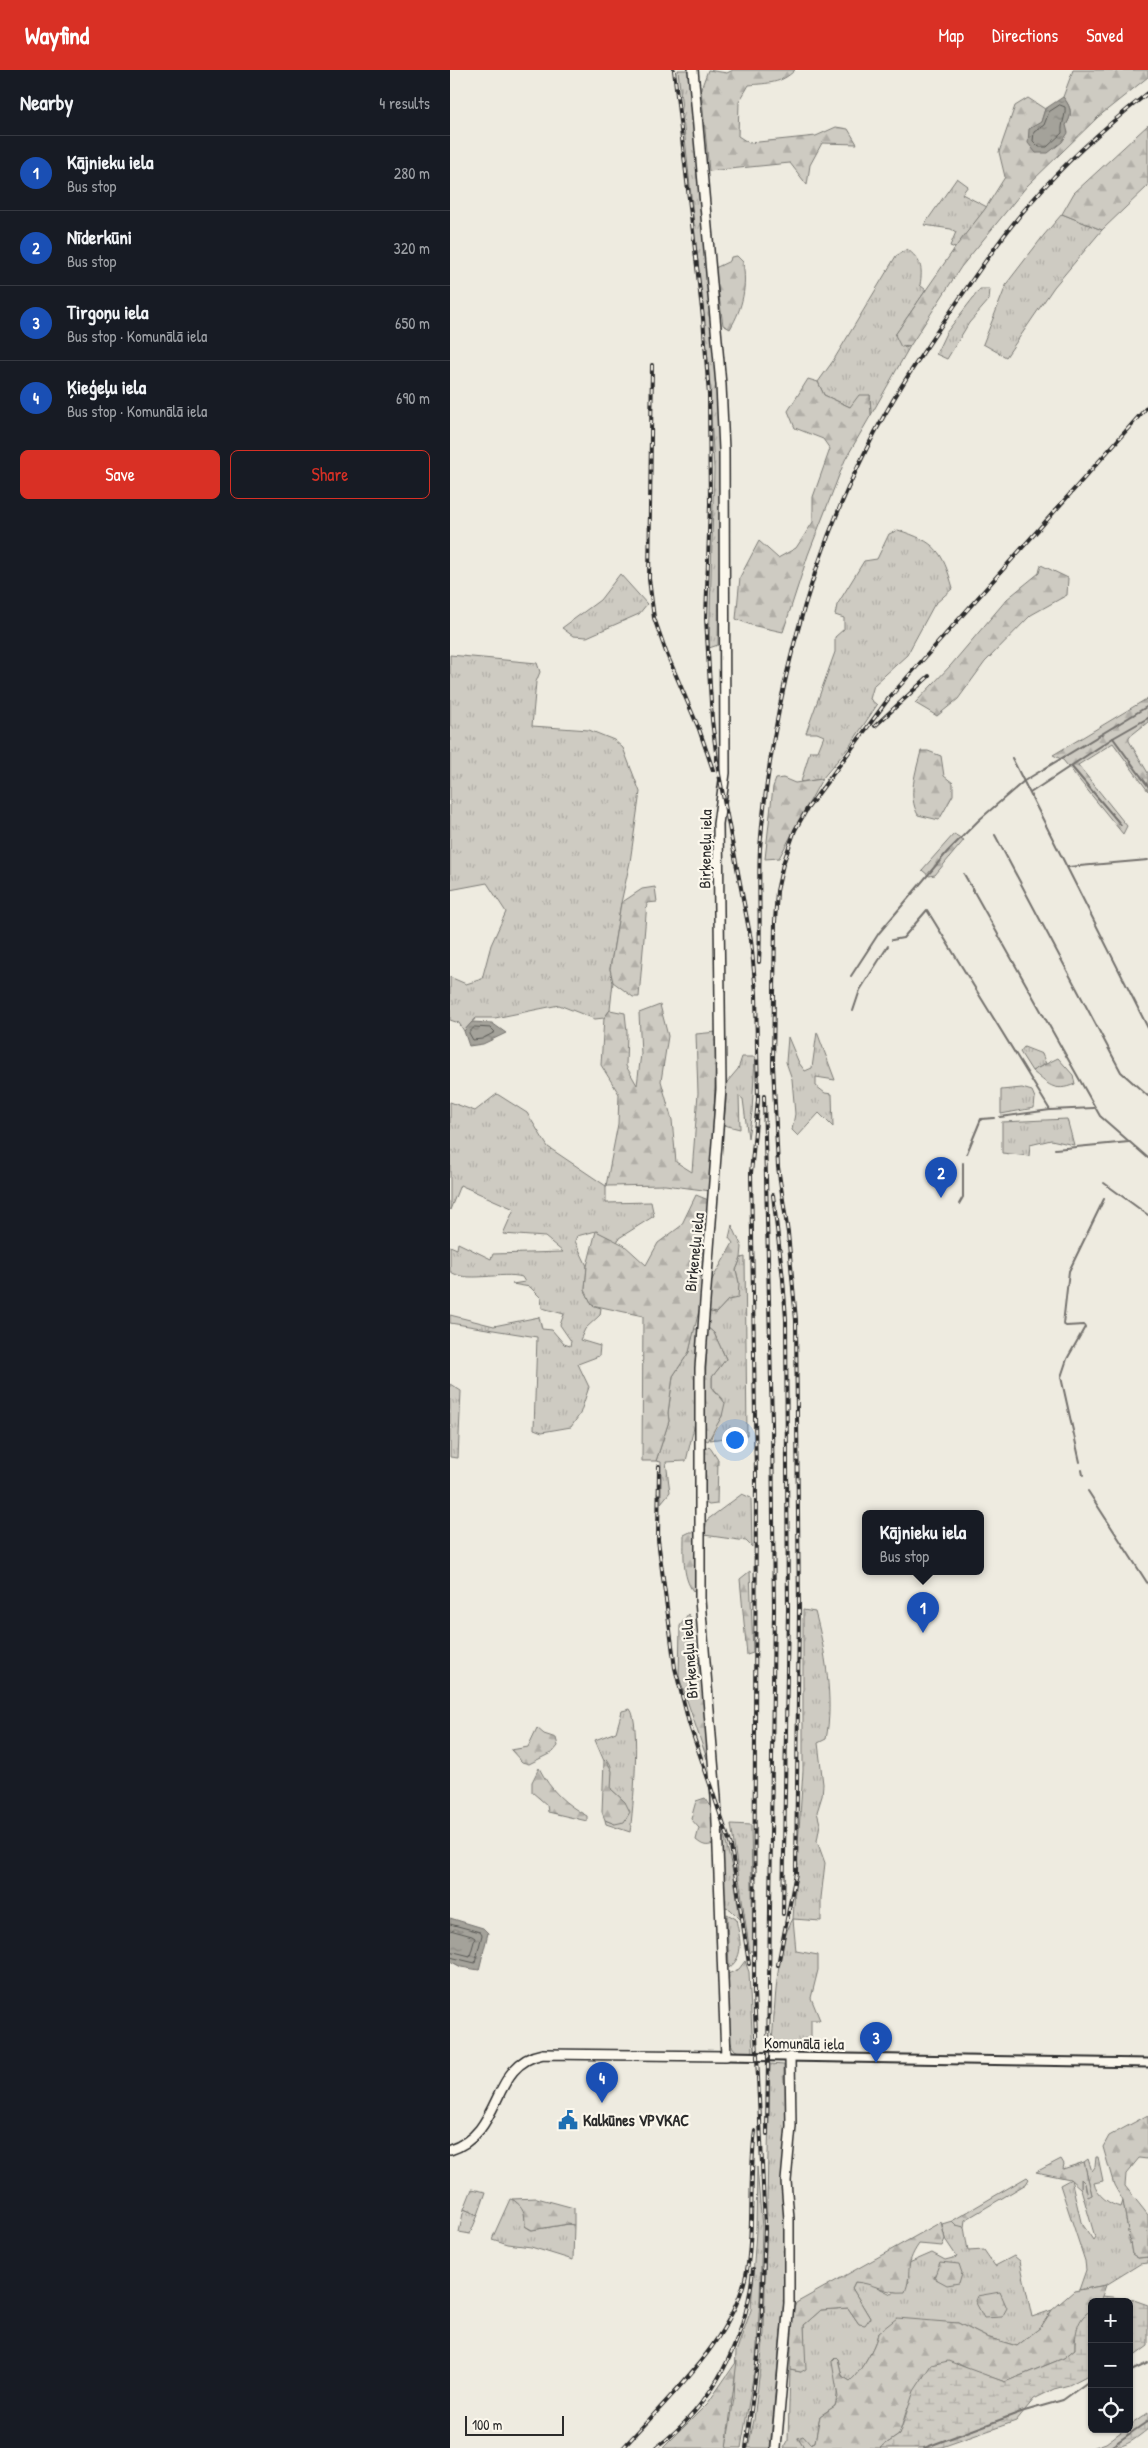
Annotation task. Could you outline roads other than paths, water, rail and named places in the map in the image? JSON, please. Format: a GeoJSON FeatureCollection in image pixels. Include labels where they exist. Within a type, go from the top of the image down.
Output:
{"type":"FeatureCollection","features":[{"type":"Feature","properties":{"kind":"main road","name":"Birķeneļu iela"},"geometry":{"type":"LineString","coordinates":[[692,70],[721,385],[724,450],[725,773],[718,824],[721,1089],[700,1368],[700,1600],[716,1798],[726,2056]]}},
{"type":"Feature","properties":{"kind":"main road","name":"Komunālā iela"},"geometry":{"type":"LineString","coordinates":[[450,2150],[469,2141],[484,2127],[508,2076],[520,2062],[530,2056],[543,2054],[726,2056]]}},
{"type":"Feature","properties":{"kind":"main road"},"geometry":{"type":"LineString","coordinates":[[776,2448],[789,2303],[789,2219],[786,2182],[791,2126],[790,2057]]}},
{"type":"Feature","properties":{"kind":"street","name":"Komunālā iela"},"geometry":{"type":"LineString","coordinates":[[726,2056],[1148,2063]]}},
{"type":"Feature","properties":{"kind":"water"},"geometry":{"type":"Polygon","coordinates":[[[1063,97],[1070,111],[1070,117],[1066,125],[1068,133],[1062,142],[1048,153],[1036,153],[1028,143],[1029,129],[1041,122],[1045,109],[1063,97]]]}},
{"type":"Feature","properties":{"kind":"water"},"geometry":{"type":"Polygon","coordinates":[[[472,1022],[492,1023],[506,1033],[483,1044],[469,1046],[464,1031],[472,1022]]]}},
{"type":"Feature","properties":{"kind":"water"},"geometry":{"type":"Polygon","coordinates":[[[450,1918],[483,1928],[488,1933],[479,1970],[461,1967],[450,1961],[450,1918]]]}},
{"type":"Feature","properties":{"kind":"waterway"},"geometry":{"type":"LineString","coordinates":[[851,976],[879,933],[948,851],[979,820],[1024,781],[1148,706]]}},
{"type":"Feature","properties":{"kind":"waterway"},"geometry":{"type":"LineString","coordinates":[[1030,793],[1113,738],[1148,718]]}},
{"type":"Feature","properties":{"kind":"waterway"},"geometry":{"type":"LineString","coordinates":[[1113,738],[1148,786]]}},
{"type":"Feature","properties":{"kind":"waterway"},"geometry":{"type":"LineString","coordinates":[[1012,758],[1148,1028]]}},
{"type":"Feature","properties":{"kind":"waterway"},"geometry":{"type":"LineString","coordinates":[[1071,766],[1121,825]]}},
{"type":"Feature","properties":{"kind":"waterway"},"geometry":{"type":"LineString","coordinates":[[995,835],[1121,1072],[1148,1096]]}},
{"type":"Feature","properties":{"kind":"waterway"},"geometry":{"type":"LineString","coordinates":[[1068,867],[1148,860]]}},
{"type":"Feature","properties":{"kind":"waterway"},"geometry":{"type":"LineString","coordinates":[[964,874],[1100,1116],[1148,1158]]}},
{"type":"Feature","properties":{"kind":"waterway"},"geometry":{"type":"LineString","coordinates":[[892,940],[903,938],[927,910],[1050,1110]]}},
{"type":"Feature","properties":{"kind":"waterway"},"geometry":{"type":"LineString","coordinates":[[853,1011],[860,990],[888,946]]}},
{"type":"Feature","properties":{"kind":"waterway"},"geometry":{"type":"LineString","coordinates":[[1000,1117],[1050,1110],[1094,1108]]}},
{"type":"Feature","properties":{"kind":"waterway"},"geometry":{"type":"LineString","coordinates":[[967,1153],[981,1119],[994,1118]]}},
{"type":"Feature","properties":{"kind":"waterway"},"geometry":{"type":"LineString","coordinates":[[1055,1149],[1129,1142]]}},
{"type":"Feature","properties":{"kind":"waterway"},"geometry":{"type":"LineString","coordinates":[[959,1204],[963,1197],[963,1163]]}},
{"type":"Feature","properties":{"kind":"waterway"},"geometry":{"type":"LineString","coordinates":[[1104,1183],[1148,1215]]}},
{"type":"Feature","properties":{"kind":"waterway"},"geometry":{"type":"LineString","coordinates":[[1080,1462],[1061,1377],[1067,1359],[1085,1327],[1084,1325],[1066,1326],[1063,1324],[1069,1271],[1104,1199]]}},
{"type":"Feature","properties":{"kind":"waterway"},"geometry":{"type":"LineString","coordinates":[[1082,1470],[1083,1475]]}},
{"type":"Feature","properties":{"kind":"waterway"},"geometry":{"type":"LineString","coordinates":[[1088,1491],[1148,1584]]}},
{"type":"Feature","properties":{"kind":"waterway"},"geometry":{"type":"LineString","coordinates":[[1133,2370],[1148,2363]]}},
{"type":"Feature","properties":{"kind":"waterway"},"geometry":{"type":"LineString","coordinates":[[924,2448],[1021,2412],[1063,2400],[1088,2382]]}},
{"type":"Feature","properties":{"kind":"waterway"},"geometry":{"type":"LineString","coordinates":[[1109,2448],[1148,2421]]}},
{"type":"Feature","properties":{"kind":"railway"},"geometry":{"type":"LineString","coordinates":[[674,70],[703,318],[709,395],[710,504],[706,618],[712,720],[718,769],[751,940],[756,993],[758,1100],[751,1173],[756,1475],[754,1992],[765,2228],[761,2334],[746,2448]]}},
{"type":"Feature","properties":{"kind":"railway"},"geometry":{"type":"LineString","coordinates":[[759,962],[760,848],[765,797],[782,694],[809,592],[845,495],[867,448],[898,392],[1002,238],[1059,171],[1102,131],[1148,93]]}},
{"type":"Feature","properties":{"kind":"railway"},"geometry":{"type":"LineString","coordinates":[[652,365],[649,579],[654,618],[666,652],[699,729],[713,770]]}},
{"type":"Feature","properties":{"kind":"railway"},"geometry":{"type":"LineString","coordinates":[[778,1965],[796,1873],[799,1609],[796,1320],[788,1233],[778,1167],[773,1065],[775,922],[777,891],[783,864],[795,830],[807,809],[889,698],[1148,406]]}},
{"type":"Feature","properties":{"kind":"railway"},"geometry":{"type":"LineString","coordinates":[[875,726],[929,676]]}},
{"type":"Feature","properties":{"kind":"railway"},"geometry":{"type":"LineString","coordinates":[[764,1096],[772,1423],[774,1610],[767,2134]]}},
{"type":"Feature","properties":{"kind":"railway"},"geometry":{"type":"LineString","coordinates":[[773,1195],[786,1319],[788,1609],[783,1914]]}},
{"type":"Feature","properties":{"kind":"railway"},"geometry":{"type":"LineString","coordinates":[[659,1466],[658,1540],[675,1668],[689,1723],[731,1846],[749,1964]]}},
{"type":"Feature","properties":{"kind":"railway"},"geometry":{"type":"LineString","coordinates":[[623,2448],[699,2364],[731,2316],[742,2290],[750,2247],[752,2164],[755,2131]]}},
{"type":"Feature","properties":{"kind":"railway"},"geometry":{"type":"LineString","coordinates":[[656,2448],[694,2412],[724,2369],[735,2345],[743,2320],[753,2269]]}},
{"type":"Feature","properties":{"kind":"place","name":"Nīderkūni"},"geometry":{"type":"Point","coordinates":[941,1198]}},
{"type":"Feature","properties":{"kind":"place","name":"Kājnieku iela"},"geometry":{"type":"Point","coordinates":[923,1633]}},
{"type":"Feature","properties":{"kind":"place","name":"Tirgoņu iela"},"geometry":{"type":"Point","coordinates":[876,2063]}},
{"type":"Feature","properties":{"kind":"place","name":"Ķieģeļu iela"},"geometry":{"type":"Point","coordinates":[602,2103]}},
{"type":"Feature","properties":{"kind":"place","name":"Kalkūnes VPVKAC"},"geometry":{"type":"Point","coordinates":[568,2120]}}]}
